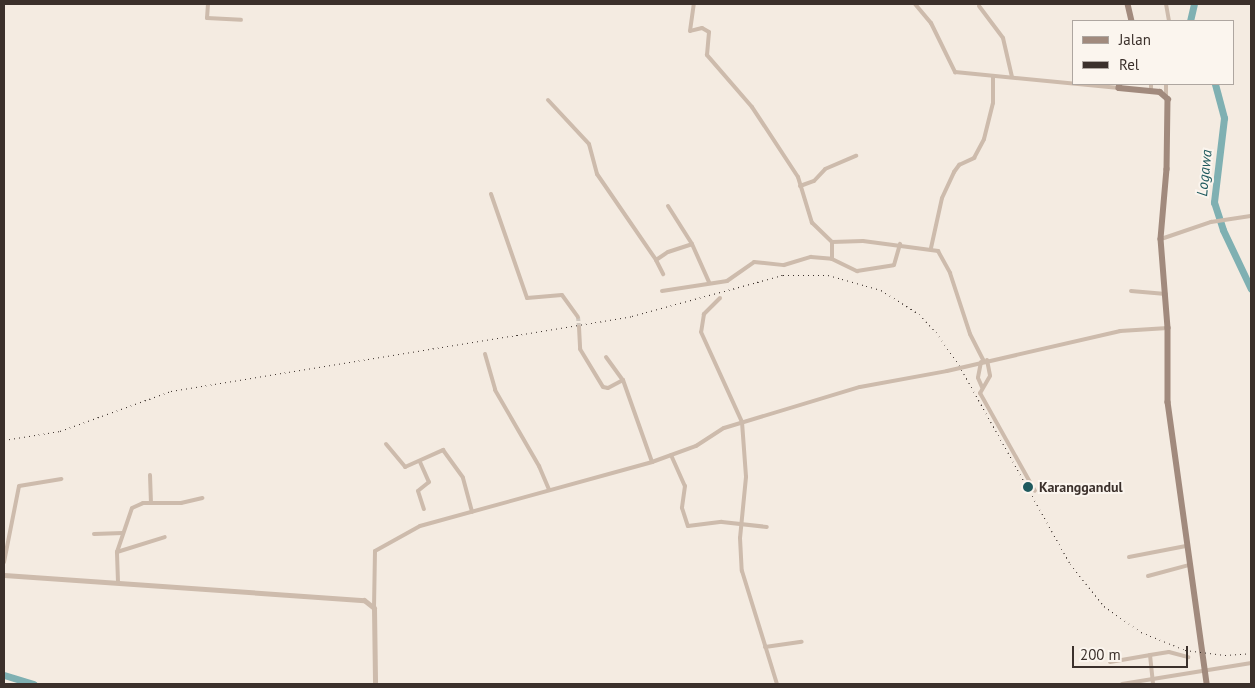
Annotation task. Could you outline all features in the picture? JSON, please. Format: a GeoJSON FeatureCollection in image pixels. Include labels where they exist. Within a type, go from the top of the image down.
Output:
{"type":"FeatureCollection","features":[{"type":"Feature","properties":{"kind":"main road"},"geometry":{"type":"LineString","coordinates":[[1128,4],[1132,20]]}},
{"type":"Feature","properties":{"kind":"main road"},"geometry":{"type":"LineString","coordinates":[[1120,86],[1166,95],[1167,169],[1161,239],[1168,328],[1169,414],[1186,546],[1207,684]]}},
{"type":"Feature","properties":{"kind":"street"},"geometry":{"type":"LineString","coordinates":[[208,4],[207,18],[241,20]]}},
{"type":"Feature","properties":{"kind":"street"},"geometry":{"type":"LineString","coordinates":[[694,4],[690,31],[702,28],[709,32],[707,55],[761,120],[798,177],[814,226],[832,242],[900,244],[931,248],[944,258],[968,332],[990,376],[980,393],[1035,492]]}},
{"type":"Feature","properties":{"kind":"street"},"geometry":{"type":"LineString","coordinates":[[915,4],[934,28],[953,71],[1072,82]]}},
{"type":"Feature","properties":{"kind":"street"},"geometry":{"type":"LineString","coordinates":[[1166,4],[1169,20]]}},
{"type":"Feature","properties":{"kind":"street"},"geometry":{"type":"LineString","coordinates":[[979,6],[1003,38],[1012,77]]}},
{"type":"Feature","properties":{"kind":"street"},"geometry":{"type":"LineString","coordinates":[[931,248],[942,198],[954,172],[959,165],[974,158],[984,139],[992,103],[993,76]]}},
{"type":"Feature","properties":{"kind":"street"},"geometry":{"type":"LineString","coordinates":[[1151,85],[1151,91]]}},
{"type":"Feature","properties":{"kind":"street"},"geometry":{"type":"LineString","coordinates":[[1166,85],[1166,95]]}},
{"type":"Feature","properties":{"kind":"street"},"geometry":{"type":"LineString","coordinates":[[548,100],[589,144],[597,174],[656,260],[663,274]]}},
{"type":"Feature","properties":{"kind":"street"},"geometry":{"type":"LineString","coordinates":[[800,186],[814,182],[825,169],[856,156]]}},
{"type":"Feature","properties":{"kind":"street"},"geometry":{"type":"LineString","coordinates":[[491,194],[527,298],[562,295],[578,317]]}},
{"type":"Feature","properties":{"kind":"street"},"geometry":{"type":"LineString","coordinates":[[668,206],[692,244],[709,282]]}},
{"type":"Feature","properties":{"kind":"street"},"geometry":{"type":"LineString","coordinates":[[1161,239],[1211,222],[1251,216]]}},
{"type":"Feature","properties":{"kind":"street"},"geometry":{"type":"LineString","coordinates":[[832,242],[832,259]]}},
{"type":"Feature","properties":{"kind":"street"},"geometry":{"type":"LineString","coordinates":[[656,260],[668,252],[692,244]]}},
{"type":"Feature","properties":{"kind":"street"},"geometry":{"type":"LineString","coordinates":[[662,290],[732,279],[754,262],[784,264],[811,256],[832,259],[857,271],[894,265],[900,244]]}},
{"type":"Feature","properties":{"kind":"street"},"geometry":{"type":"LineString","coordinates":[[1131,291],[1166,294]]}},
{"type":"Feature","properties":{"kind":"street"},"geometry":{"type":"LineString","coordinates":[[720,298],[704,314],[701,332],[742,422],[746,477],[742,524],[742,571],[777,684]]}},
{"type":"Feature","properties":{"kind":"street"},"geometry":{"type":"LineString","coordinates":[[579,327],[579,347],[603,387],[608,388],[623,380]]}},
{"type":"Feature","properties":{"kind":"street"},"geometry":{"type":"LineString","coordinates":[[375,684],[374,608],[376,549],[420,526],[652,462],[742,422],[860,387],[1120,331],[1168,328]]}},
{"type":"Feature","properties":{"kind":"street"},"geometry":{"type":"LineString","coordinates":[[485,354],[494,390],[539,466],[549,489]]}},
{"type":"Feature","properties":{"kind":"street"},"geometry":{"type":"LineString","coordinates":[[606,357],[623,380],[652,462]]}},
{"type":"Feature","properties":{"kind":"street"},"geometry":{"type":"LineString","coordinates":[[982,388],[978,378],[984,361]]}},
{"type":"Feature","properties":{"kind":"street"},"geometry":{"type":"LineString","coordinates":[[386,444],[404,466],[420,462],[443,450],[463,478],[472,512]]}},
{"type":"Feature","properties":{"kind":"street"},"geometry":{"type":"LineString","coordinates":[[671,455],[685,486],[682,508],[686,525],[742,524],[767,528]]}},
{"type":"Feature","properties":{"kind":"street"},"geometry":{"type":"LineString","coordinates":[[420,462],[429,482],[418,491],[424,509]]}},
{"type":"Feature","properties":{"kind":"street"},"geometry":{"type":"LineString","coordinates":[[150,475],[151,502]]}},
{"type":"Feature","properties":{"kind":"street"},"geometry":{"type":"LineString","coordinates":[[4,562],[4,554],[19,486],[61,479]]}},
{"type":"Feature","properties":{"kind":"street"},"geometry":{"type":"LineString","coordinates":[[118,582],[117,552],[132,508],[151,502],[181,503],[202,498]]}},
{"type":"Feature","properties":{"kind":"street"},"geometry":{"type":"LineString","coordinates":[[94,534],[123,533]]}},
{"type":"Feature","properties":{"kind":"street"},"geometry":{"type":"LineString","coordinates":[[117,552],[165,536]]}},
{"type":"Feature","properties":{"kind":"street"},"geometry":{"type":"LineString","coordinates":[[1129,557],[1186,546]]}},
{"type":"Feature","properties":{"kind":"street"},"geometry":{"type":"LineString","coordinates":[[1148,576],[1189,565]]}},
{"type":"Feature","properties":{"kind":"street"},"geometry":{"type":"LineString","coordinates":[[4,575],[361,600],[374,608]]}},
{"type":"Feature","properties":{"kind":"street"},"geometry":{"type":"LineString","coordinates":[[764,647],[802,642]]}},
{"type":"Feature","properties":{"kind":"street"},"geometry":{"type":"LineString","coordinates":[[1110,662],[1169,652],[1188,657]]}},
{"type":"Feature","properties":{"kind":"street"},"geometry":{"type":"LineString","coordinates":[[1150,655],[1153,684]]}},
{"type":"Feature","properties":{"kind":"street"},"geometry":{"type":"LineString","coordinates":[[1122,684],[1251,663]]}},
{"type":"Feature","properties":{"kind":"waterway","name":"Logawa"},"geometry":{"type":"LineString","coordinates":[[1190,20],[1194,4]]}},
{"type":"Feature","properties":{"kind":"waterway","name":"Logawa"},"geometry":{"type":"LineString","coordinates":[[1215,85],[1224,118],[1214,202],[1223,230],[1251,289]]}},
{"type":"Feature","properties":{"kind":"waterway"},"geometry":{"type":"LineString","coordinates":[[4,675],[34,684]]}},
{"type":"Feature","properties":{"kind":"tunnel"},"geometry":{"type":"LineString","coordinates":[[578,317],[579,327]]}},
{"type":"Feature","properties":{"kind":"railway"},"geometry":{"type":"LineString","coordinates":[[4,440],[60,431],[171,391],[632,316],[783,275],[828,275],[881,290],[919,314],[936,332],[959,365],[1070,564],[1104,606],[1141,632],[1185,650],[1225,655],[1251,653]]}},
{"type":"Feature","properties":{"kind":"place","name":"Karanggandul"},"geometry":{"type":"Point","coordinates":[1028,487]}}]}
